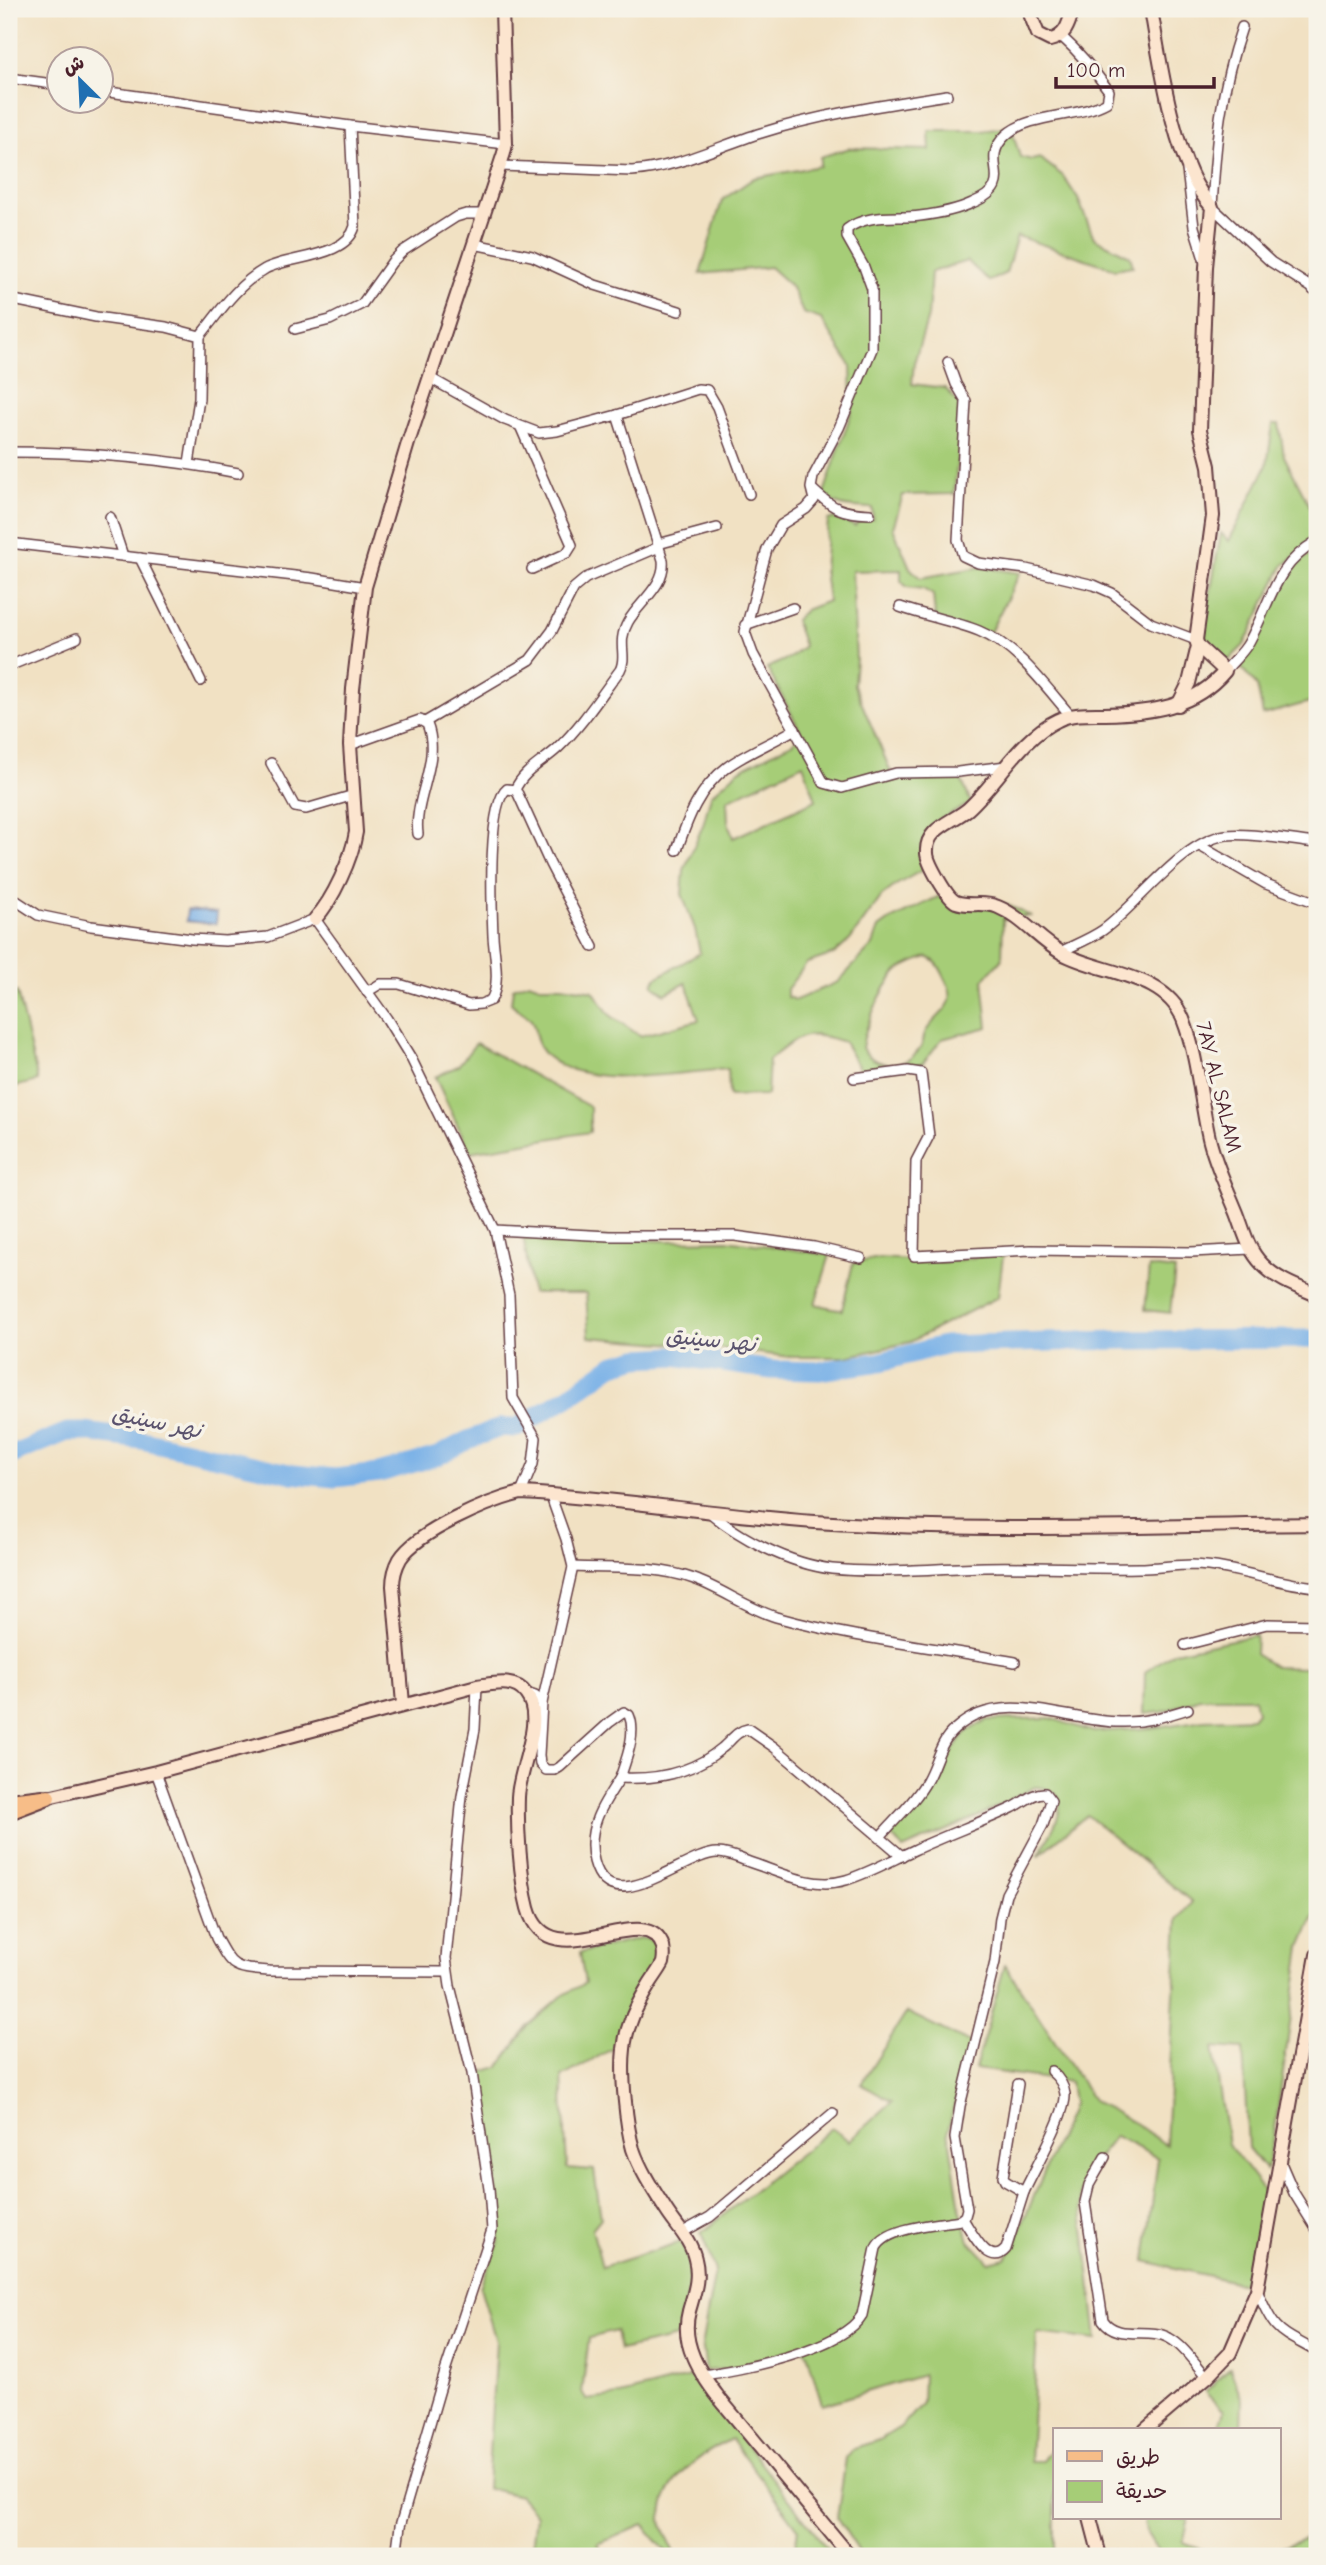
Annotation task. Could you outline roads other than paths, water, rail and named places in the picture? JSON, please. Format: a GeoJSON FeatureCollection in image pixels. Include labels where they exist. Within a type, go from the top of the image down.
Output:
{"type":"FeatureCollection","features":[{"type":"Feature","properties":{"kind":"main road"},"geometry":{"type":"LineString","coordinates":[[9,1801],[23,1797],[48,1797]]}},
{"type":"Feature","properties":{"kind":"main road"},"geometry":{"type":"LineString","coordinates":[[9,1812],[48,1797]]}},
{"type":"Feature","properties":{"kind":"street"},"geometry":{"type":"LineString","coordinates":[[9,896],[38,915],[68,922],[225,941],[268,937],[315,919],[328,902],[354,844],[357,820],[350,746],[353,688],[365,587],[389,503],[506,144],[502,9]]}},
{"type":"Feature","properties":{"kind":"street"},"geometry":{"type":"LineString","coordinates":[[1028,9],[1035,29],[1050,40],[1061,36],[1065,31],[1073,9]]}},
{"type":"Feature","properties":{"kind":"street"},"geometry":{"type":"LineString","coordinates":[[1151,9],[1185,161],[1194,228],[1206,267]]}},
{"type":"Feature","properties":{"kind":"street"},"geometry":{"type":"LineString","coordinates":[[1178,705],[1189,683],[1197,643],[1213,516],[1209,466],[1200,430],[1206,267],[1215,145],[1222,93],[1242,27]]}},
{"type":"Feature","properties":{"kind":"street"},"geometry":{"type":"LineString","coordinates":[[1006,766],[958,772],[896,773],[854,786],[833,787],[824,783],[753,654],[745,625],[768,549],[781,525],[811,505],[814,500],[811,488],[813,477],[839,428],[872,349],[872,289],[864,267],[847,237],[847,229],[866,220],[919,216],[972,204],[992,192],[998,179],[993,156],[999,142],[1009,132],[1107,102],[1108,90],[1096,72],[1061,36]]}},
{"type":"Feature","properties":{"kind":"street"},"geometry":{"type":"LineString","coordinates":[[9,78],[46,83]]}},
{"type":"Feature","properties":{"kind":"street"},"geometry":{"type":"LineString","coordinates":[[116,93],[351,126],[506,144]]}},
{"type":"Feature","properties":{"kind":"street"},"geometry":{"type":"LineString","coordinates":[[501,166],[632,171],[652,169],[763,132],[815,118],[947,95]]}},
{"type":"Feature","properties":{"kind":"street"},"geometry":{"type":"LineString","coordinates":[[189,464],[199,399],[200,336],[240,286],[267,267],[307,257],[347,242],[353,234],[355,226],[351,126]]}},
{"type":"Feature","properties":{"kind":"street"},"geometry":{"type":"LineString","coordinates":[[1185,161],[1196,186],[1212,207],[1271,262],[1315,290],[1317,248]]}},
{"type":"Feature","properties":{"kind":"street"},"geometry":{"type":"LineString","coordinates":[[295,329],[330,320],[362,304],[391,262],[403,251],[456,217],[484,214]]}},
{"type":"Feature","properties":{"kind":"street"},"geometry":{"type":"LineString","coordinates":[[474,244],[532,256],[595,285],[679,311]]}},
{"type":"Feature","properties":{"kind":"street"},"geometry":{"type":"LineString","coordinates":[[9,299],[96,317],[166,327],[200,336]]}},
{"type":"Feature","properties":{"kind":"street"},"geometry":{"type":"LineString","coordinates":[[948,362],[966,401],[958,540],[963,556],[978,563],[1036,571],[1104,589],[1151,623],[1197,643],[1225,671]]}},
{"type":"Feature","properties":{"kind":"street"},"geometry":{"type":"LineString","coordinates":[[430,378],[521,428],[539,433],[617,415],[698,389],[707,390],[717,407],[749,494]]}},
{"type":"Feature","properties":{"kind":"street"},"geometry":{"type":"LineString","coordinates":[[515,790],[524,776],[559,747],[575,729],[620,670],[624,661],[621,643],[628,622],[662,576],[664,569],[617,415]]}},
{"type":"Feature","properties":{"kind":"street"},"geometry":{"type":"LineString","coordinates":[[521,428],[572,545],[567,553],[532,569]]}},
{"type":"Feature","properties":{"kind":"street"},"geometry":{"type":"LineString","coordinates":[[9,452],[96,454],[189,464],[237,473]]}},
{"type":"Feature","properties":{"kind":"street"},"geometry":{"type":"LineString","coordinates":[[811,488],[827,503],[844,513],[870,514]]}},
{"type":"Feature","properties":{"kind":"street"},"geometry":{"type":"LineString","coordinates":[[110,517],[123,556]]}},
{"type":"Feature","properties":{"kind":"street"},"geometry":{"type":"LineString","coordinates":[[425,722],[501,680],[530,660],[552,631],[574,588],[586,578],[658,546],[717,528]]}},
{"type":"Feature","properties":{"kind":"street"},"geometry":{"type":"LineString","coordinates":[[1178,705],[1205,689],[1248,644],[1282,572],[1299,553],[1317,541]]}},
{"type":"Feature","properties":{"kind":"street"},"geometry":{"type":"LineString","coordinates":[[9,543],[312,578],[365,587]]}},
{"type":"Feature","properties":{"kind":"street"},"geometry":{"type":"LineString","coordinates":[[140,558],[201,681]]}},
{"type":"Feature","properties":{"kind":"street"},"geometry":{"type":"LineString","coordinates":[[900,607],[981,632],[1003,644],[1018,656],[1071,716]]}},
{"type":"Feature","properties":{"kind":"street"},"geometry":{"type":"LineString","coordinates":[[745,625],[793,608]]}},
{"type":"Feature","properties":{"kind":"street"},"geometry":{"type":"LineString","coordinates":[[9,666],[77,638]]}},
{"type":"Feature","properties":{"kind":"street","name":"7AY AL SALAM"},"geometry":{"type":"LineString","coordinates":[[1178,705],[1136,713],[1071,716],[1050,724],[1006,766],[972,805],[936,830],[927,845],[928,858],[952,900],[999,907],[1060,952],[1155,988],[1175,1003],[1190,1042],[1214,1156],[1251,1249],[1263,1266],[1275,1275],[1317,1295]]}},
{"type":"Feature","properties":{"kind":"street"},"geometry":{"type":"LineString","coordinates":[[350,746],[420,720],[425,722],[430,732],[430,761],[428,782],[416,821],[418,834]]}},
{"type":"Feature","properties":{"kind":"street"},"geometry":{"type":"LineString","coordinates":[[677,850],[688,816],[703,791],[727,767],[794,729]]}},
{"type":"Feature","properties":{"kind":"street"},"geometry":{"type":"LineString","coordinates":[[271,763],[299,809],[354,795]]}},
{"type":"Feature","properties":{"kind":"street"},"geometry":{"type":"LineString","coordinates":[[367,992],[386,983],[399,984],[469,1005],[487,1003],[494,996],[494,829],[500,797],[507,789],[515,790]]}},
{"type":"Feature","properties":{"kind":"street"},"geometry":{"type":"LineString","coordinates":[[515,790],[593,947]]}},
{"type":"Feature","properties":{"kind":"street"},"geometry":{"type":"LineString","coordinates":[[1060,952],[1102,931],[1159,878],[1216,837],[1229,835],[1317,844]]}},
{"type":"Feature","properties":{"kind":"street"},"geometry":{"type":"LineString","coordinates":[[1200,846],[1266,884],[1317,902]]}},
{"type":"Feature","properties":{"kind":"street"},"geometry":{"type":"LineString","coordinates":[[315,919],[411,1058],[495,1230],[509,1296],[513,1398],[533,1431],[536,1451],[521,1493]]}},
{"type":"Feature","properties":{"kind":"street"},"geometry":{"type":"LineString","coordinates":[[854,1078],[908,1071],[921,1073],[929,1136],[916,1161],[915,1256],[1030,1250],[1251,1249]]}},
{"type":"Feature","properties":{"kind":"street"},"geometry":{"type":"LineString","coordinates":[[495,1230],[609,1236],[735,1236],[814,1247],[861,1258]]}},
{"type":"Feature","properties":{"kind":"street"},"geometry":{"type":"LineString","coordinates":[[403,1704],[393,1586],[394,1573],[401,1558],[415,1544],[449,1523],[491,1502],[521,1493],[814,1521],[951,1527],[1317,1524]]}},
{"type":"Feature","properties":{"kind":"street"},"geometry":{"type":"LineString","coordinates":[[550,1494],[573,1567],[542,1703],[539,1760],[542,1767],[550,1770],[559,1767],[624,1713],[628,1713],[632,1720],[620,1778],[597,1816],[591,1838],[598,1874],[603,1880],[614,1885],[629,1886],[715,1853],[736,1857],[806,1881],[822,1883],[846,1880],[1011,1808],[1036,1794],[1041,1792],[1049,1796],[1051,1806],[1043,1825],[1006,1894],[1002,1907],[995,1962],[960,2106],[955,2138],[967,2209],[963,2219]]}},
{"type":"Feature","properties":{"kind":"street"},"geometry":{"type":"LineString","coordinates":[[707,1510],[736,1533],[771,1550],[832,1569],[882,1571],[1194,1565],[1317,1587]]}},
{"type":"Feature","properties":{"kind":"street"},"geometry":{"type":"LineString","coordinates":[[573,1567],[639,1567],[677,1574],[772,1616],[880,1641],[937,1647],[1016,1662]]}},
{"type":"Feature","properties":{"kind":"street"},"geometry":{"type":"LineString","coordinates":[[1185,1645],[1267,1624],[1317,1625]]}},
{"type":"Feature","properties":{"kind":"street"},"geometry":{"type":"LineString","coordinates":[[48,1797],[156,1772],[477,1686],[508,1684],[535,1696],[542,1703]]}},
{"type":"Feature","properties":{"kind":"street"},"geometry":{"type":"LineString","coordinates":[[396,2556],[400,2526],[437,2397],[492,2230],[489,2189],[472,2073],[447,1972],[446,1958],[463,1796],[475,1729],[477,1686]]}},
{"type":"Feature","properties":{"kind":"street"},"geometry":{"type":"LineString","coordinates":[[526,1693],[534,1713],[518,1795],[525,1890],[531,1915],[538,1926],[554,1938],[575,1941],[636,1929],[647,1930],[659,1940],[663,1950],[662,1964],[637,2007],[626,2036],[623,2072],[634,2150],[666,2210],[683,2232],[695,2256],[698,2274],[688,2314],[688,2336],[692,2354],[701,2375],[850,2556]]}},
{"type":"Feature","properties":{"kind":"street"},"geometry":{"type":"LineString","coordinates":[[879,1838],[922,1788],[948,1735],[980,1713],[995,1709],[1030,1709],[1076,1719],[1143,1722],[1188,1709]]}},
{"type":"Feature","properties":{"kind":"street"},"geometry":{"type":"LineString","coordinates":[[620,1778],[645,1779],[690,1768],[723,1748],[740,1731],[748,1729],[774,1747],[902,1856]]}},
{"type":"Feature","properties":{"kind":"street"},"geometry":{"type":"LineString","coordinates":[[156,1772],[216,1938],[229,1962],[239,1968],[268,1971],[447,1972]]}},
{"type":"Feature","properties":{"kind":"street"},"geometry":{"type":"LineString","coordinates":[[1147,2428],[1207,2377],[1230,2353],[1257,2290],[1317,1955]]}},
{"type":"Feature","properties":{"kind":"street"},"geometry":{"type":"LineString","coordinates":[[963,2219],[986,2252],[995,2256],[1001,2255],[1006,2249],[1024,2192],[1061,2112],[1065,2095],[1060,2080],[1051,2071]]}},
{"type":"Feature","properties":{"kind":"street"},"geometry":{"type":"LineString","coordinates":[[1018,2084],[1003,2177],[1024,2192]]}},
{"type":"Feature","properties":{"kind":"street"},"geometry":{"type":"LineString","coordinates":[[683,2232],[710,2217],[833,2113]]}},
{"type":"Feature","properties":{"kind":"street"},"geometry":{"type":"LineString","coordinates":[[1105,2157],[1089,2185],[1086,2202],[1103,2320],[1114,2330],[1170,2338],[1207,2377]]}},
{"type":"Feature","properties":{"kind":"street"},"geometry":{"type":"LineString","coordinates":[[1281,2163],[1294,2193],[1317,2230]]}},
{"type":"Feature","properties":{"kind":"street"},"geometry":{"type":"LineString","coordinates":[[701,2375],[739,2371],[790,2355],[848,2331],[857,2324],[862,2315],[876,2248],[880,2241],[895,2233],[963,2219]]}},
{"type":"Feature","properties":{"kind":"street"},"geometry":{"type":"LineString","coordinates":[[1257,2290],[1272,2323],[1282,2333],[1317,2353]]}},
{"type":"Feature","properties":{"kind":"street"},"geometry":{"type":"LineString","coordinates":[[1091,2520],[1100,2556]]}},
{"type":"Feature","properties":{"kind":"water"},"geometry":{"type":"Polygon","coordinates":[[[187,910],[217,913],[216,924],[186,921],[187,910]]]}},
{"type":"Feature","properties":{"kind":"waterway","name":"نهر سينيق"},"geometry":{"type":"LineString","coordinates":[[9,1456],[67,1432],[85,1432],[142,1440],[293,1474],[335,1478],[379,1473],[438,1456],[468,1440],[502,1427],[516,1428],[568,1397],[613,1365],[638,1358],[675,1356],[772,1370],[819,1371],[880,1362],[944,1345],[1120,1340],[1317,1339]]}}]}
